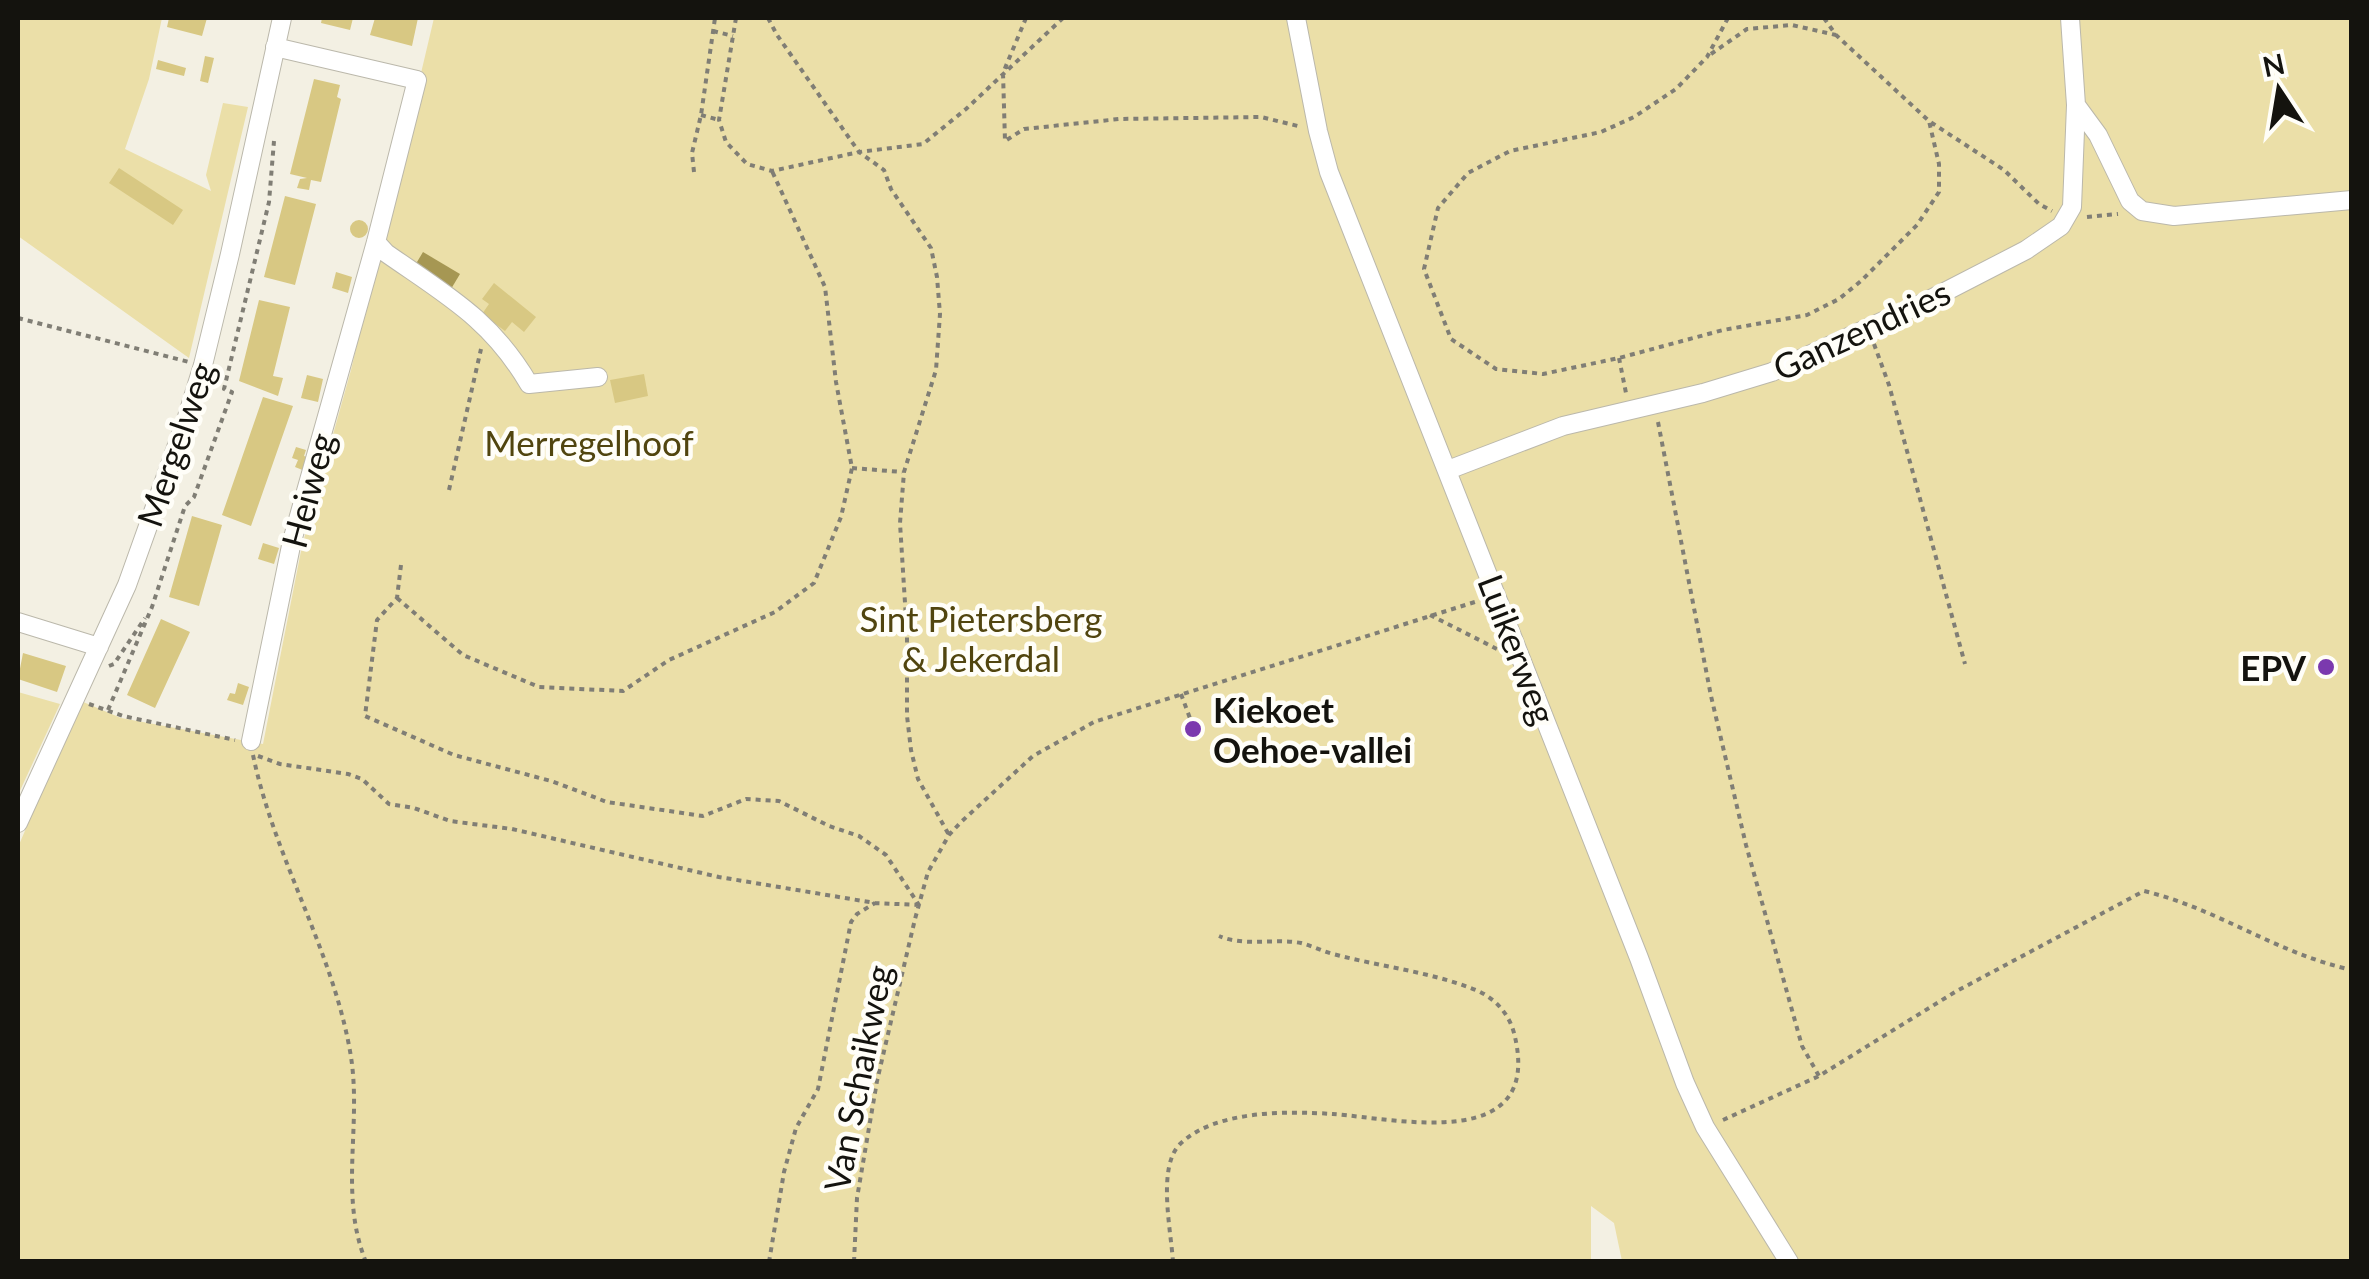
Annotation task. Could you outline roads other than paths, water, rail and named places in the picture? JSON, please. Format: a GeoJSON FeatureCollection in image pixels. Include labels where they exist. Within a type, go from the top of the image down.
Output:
{"type":"FeatureCollection","features":[{"type":"Feature","properties":{"kind":"street","name":"Mergelweg"},"geometry":{"type":"LineString","coordinates":[[18,823],[132,568],[203,365],[282,18]]}},
{"type":"Feature","properties":{"kind":"street","name":"Luikerweg"},"geometry":{"type":"LineString","coordinates":[[1296,18],[1330,172],[1639,958],[1684,1082],[1705,1127],[1789,1262]]}},
{"type":"Feature","properties":{"kind":"street"},"geometry":{"type":"LineString","coordinates":[[2070,18],[2076,106],[2098,134],[2130,201],[2142,210],[2174,216],[2352,200]]}},
{"type":"Feature","properties":{"kind":"street","name":"Heiweg"},"geometry":{"type":"LineString","coordinates":[[251,748],[292,541],[381,248],[417,80],[275,47]]}},
{"type":"Feature","properties":{"kind":"street","name":"Ganzendries"},"geometry":{"type":"LineString","coordinates":[[1448,470],[1534,436],[1772,372],[1869,330],[2026,250],[2065,220],[2072,207],[2076,106]]}},
{"type":"Feature","properties":{"kind":"street"},"geometry":{"type":"LineString","coordinates":[[381,248],[486,325],[510,352],[530,384],[598,376]]}},
{"type":"Feature","properties":{"kind":"street"},"geometry":{"type":"LineString","coordinates":[[18,622],[99,647]]}},
{"type":"Feature","properties":{"kind":"place","name":"EPV"},"geometry":{"type":"Point","coordinates":[2326,667]}},
{"type":"Feature","properties":{"kind":"place","name":"Kiekoet Oehoe-vallei"},"geometry":{"type":"Point","coordinates":[1193,729]}},
{"type":"Feature","properties":{"kind":"park label","name":"Merregelhoof"},"geometry":{"type":"Point","coordinates":[589,442]}},
{"type":"Feature","properties":{"kind":"park label","name":"Sint Pietersberg & Jekerdal"},"geometry":{"type":"Point","coordinates":[981,638]}}]}
